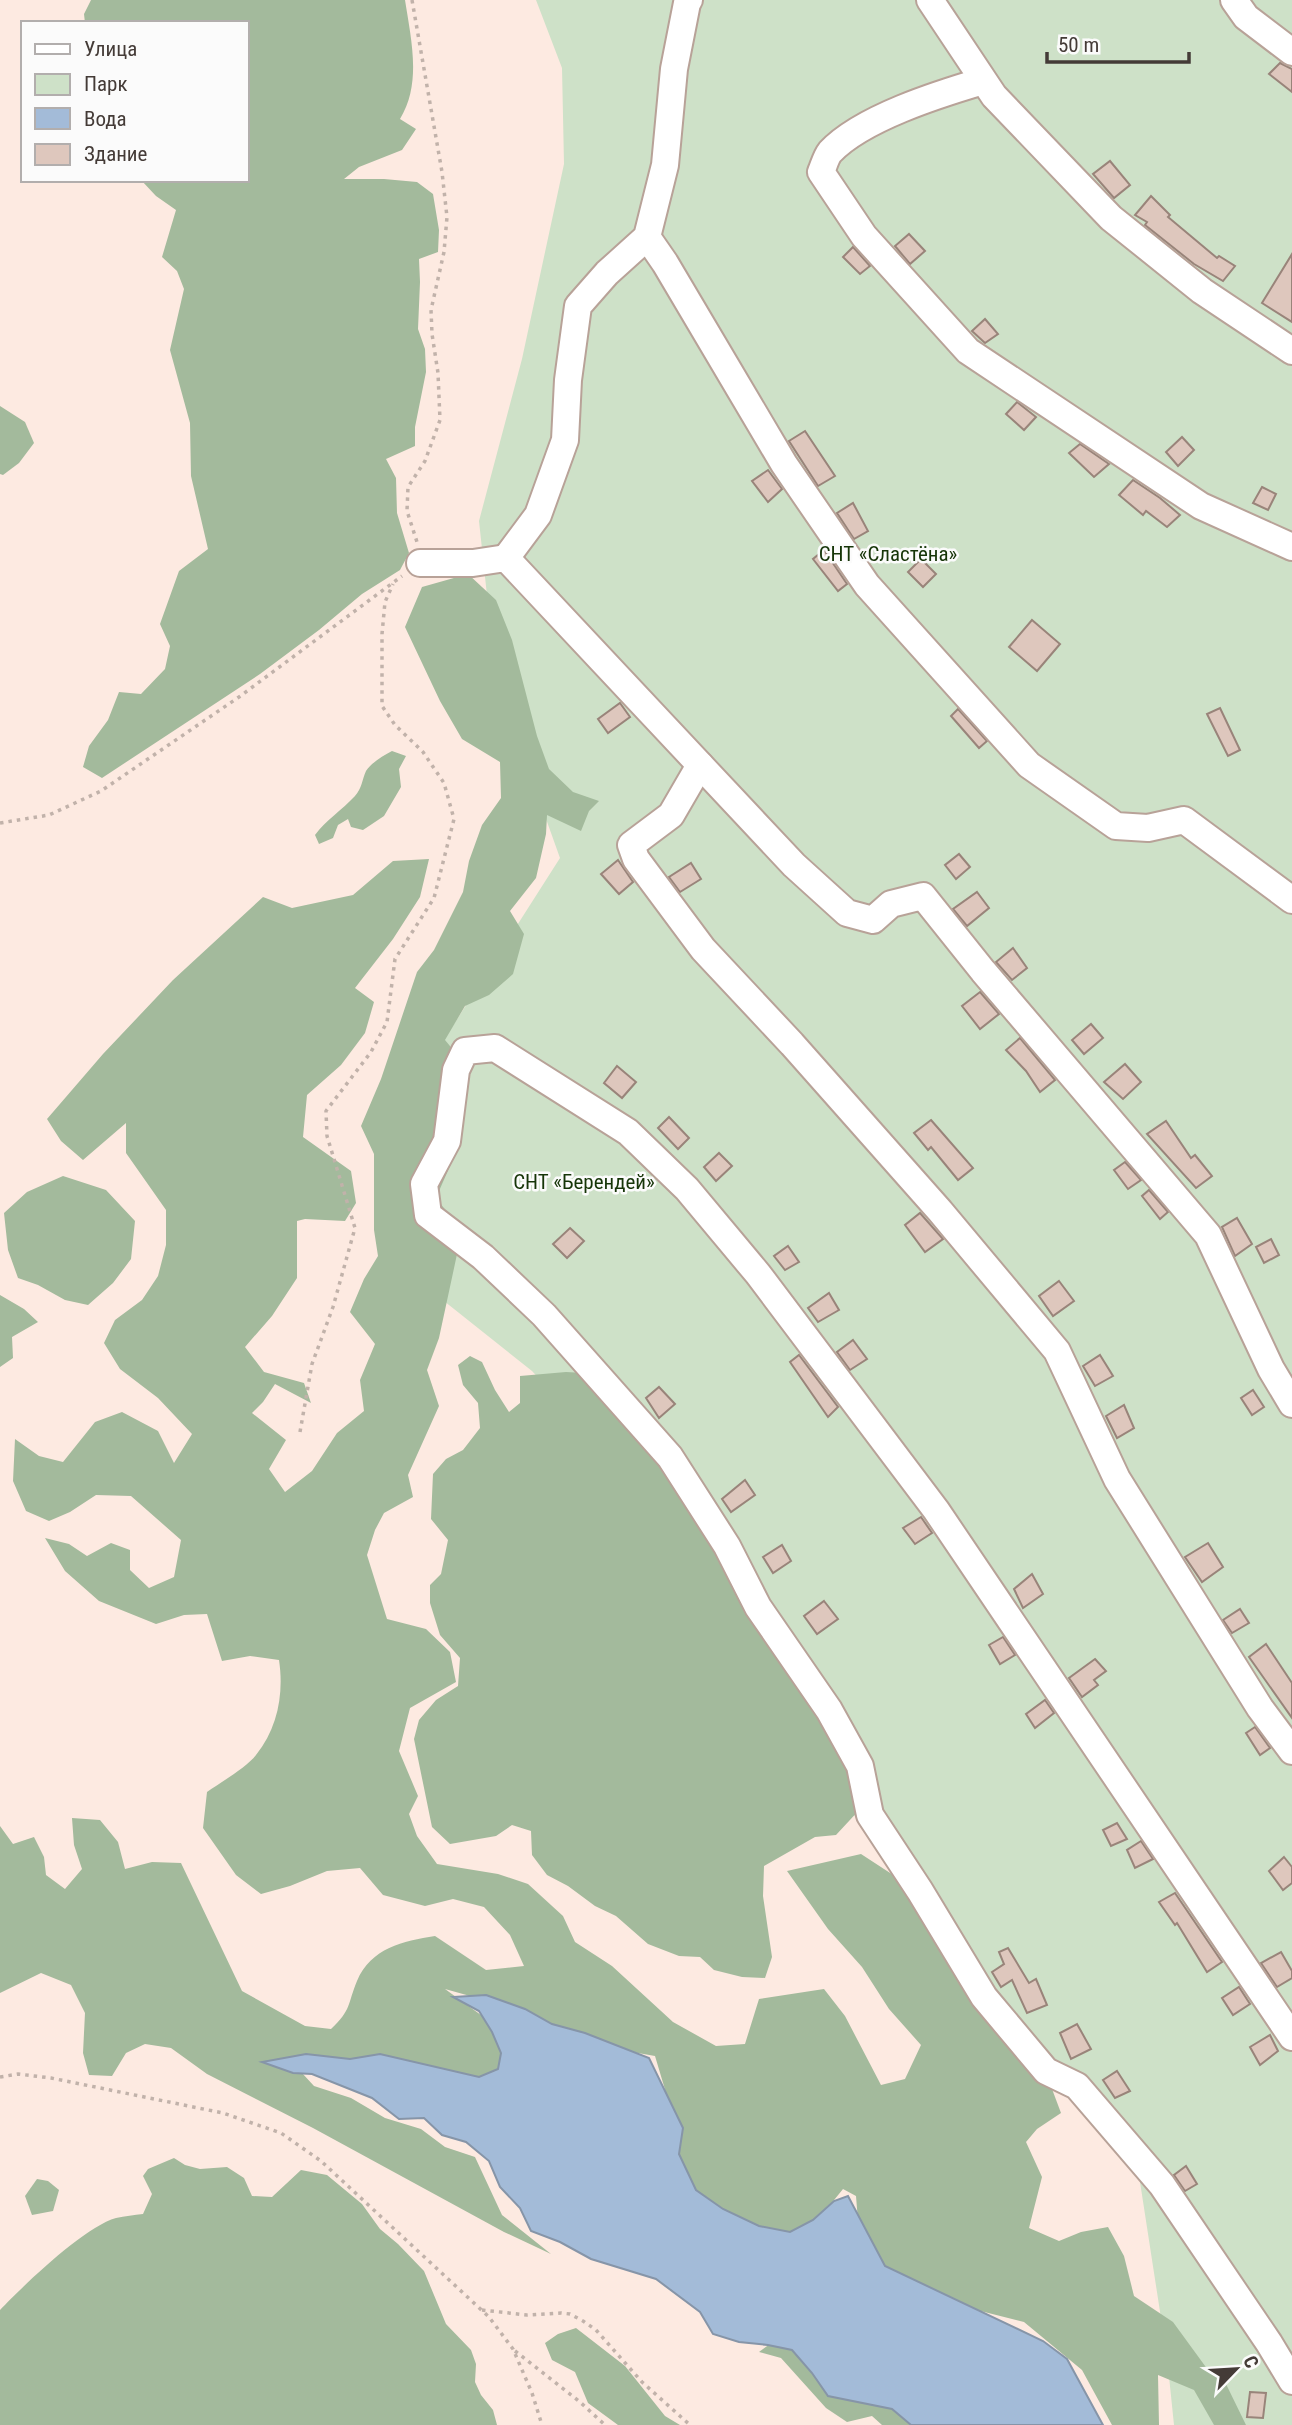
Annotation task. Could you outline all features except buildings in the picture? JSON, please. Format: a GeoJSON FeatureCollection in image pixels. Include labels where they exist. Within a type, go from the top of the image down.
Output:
{"type":"FeatureCollection","features":[{"type":"Feature","properties":{"kind":"lane"},"geometry":{"type":"LineString","coordinates":[[420,563],[473,563],[506,558],[538,515],[565,440],[568,380],[578,306],[607,273],[647,237],[665,165],[674,69],[689,0]]}},
{"type":"Feature","properties":{"kind":"lane"},"geometry":{"type":"LineString","coordinates":[[930,0],[993,96],[1111,218],[1202,291],[1292,351]]}},
{"type":"Feature","properties":{"kind":"lane"},"geometry":{"type":"LineString","coordinates":[[1234,0],[1246,17],[1292,51]]}},
{"type":"Feature","properties":{"kind":"lane"},"geometry":{"type":"LineString","coordinates":[[983,81],[941,93],[862,128],[829,153],[821,172],[863,236],[968,351],[1201,506],[1292,547]]}},
{"type":"Feature","properties":{"kind":"lane"},"geometry":{"type":"LineString","coordinates":[[647,237],[785,464],[867,585],[1029,765],[1116,826],[1148,828],[1184,820],[1292,900]]}},
{"type":"Feature","properties":{"kind":"lane"},"geometry":{"type":"LineString","coordinates":[[506,558],[794,866],[847,913],[873,920],[891,904],[923,896],[983,971],[1208,1235],[1271,1369],[1292,1404]]}},
{"type":"Feature","properties":{"kind":"lane"},"geometry":{"type":"LineString","coordinates":[[700,765],[671,815],[631,845],[636,859],[703,949],[792,1044],[940,1211],[1058,1351],[1117,1479],[1260,1707],[1292,1751]]}},
{"type":"Feature","properties":{"kind":"lane"},"geometry":{"type":"LineString","coordinates":[[1292,2036],[936,1510],[758,1273],[687,1189],[628,1132],[495,1048],[466,1051],[456,1070],[447,1141],[424,1184],[428,1214],[483,1257],[544,1315],[670,1457],[727,1546],[758,1607],[835,1721],[860,1766],[870,1815],[985,1997],[1046,2071],[1077,2086],[1162,2185],[1292,2381]]}},
{"type":"Feature","properties":{"kind":"path"},"geometry":{"type":"LineString","coordinates":[[0,823],[49,815],[101,791],[239,697],[420,563],[407,511],[408,487],[425,461],[440,420],[431,310],[444,252],[447,217],[412,0]]}},
{"type":"Feature","properties":{"kind":"path"},"geometry":{"type":"LineString","coordinates":[[300,1432],[312,1364],[333,1307],[355,1228],[327,1136],[326,1111],[371,1052],[387,1022],[395,959],[434,898],[454,819],[444,783],[423,752],[395,725],[382,706],[382,634],[386,602],[394,582]]}},
{"type":"Feature","properties":{"kind":"path"},"geometry":{"type":"LineString","coordinates":[[0,2077],[18,2074],[51,2078],[223,2113],[281,2133],[321,2161],[480,2309],[509,2341],[542,2425]]}},
{"type":"Feature","properties":{"kind":"path"},"geometry":{"type":"LineString","coordinates":[[480,2309],[527,2315],[570,2314],[583,2321],[596,2330],[642,2382],[691,2425]]}},
{"type":"Feature","properties":{"kind":"path"},"geometry":{"type":"LineString","coordinates":[[513,2349],[605,2425]]}},
{"type":"Feature","properties":{"kind":"green space"},"geometry":{"type":"Polygon","coordinates":[[[91,0],[405,0],[412,45],[413,76],[407,105],[400,119],[416,129],[402,150],[359,167],[344,179],[417,182],[433,194],[439,230],[438,252],[419,259],[418,329],[425,349],[426,372],[415,427],[415,446],[386,459],[396,478],[397,513],[409,553],[400,570],[362,594],[260,674],[102,778],[83,767],[89,746],[108,720],[119,692],[141,694],[165,669],[170,646],[160,624],[179,571],[208,549],[191,476],[190,423],[170,350],[184,289],[177,271],[162,257],[176,210],[156,196],[143,182],[248,182],[248,21],[85,21],[84,14],[91,0]]]}},
{"type":"Feature","properties":{"kind":"green space","name":"СНТ «Сластёна»"},"geometry":{"type":"Polygon","coordinates":[[[536,0],[1292,0],[1292,2425],[1174,2425],[1167,2357],[1136,2156],[979,2010],[804,1737],[704,1555],[532,1371],[410,1274],[424,1071],[560,858],[496,679],[479,521],[522,359],[564,164],[562,68],[536,0]]]}},
{"type":"Feature","properties":{"kind":"green space"},"geometry":{"type":"Polygon","coordinates":[[[0,406],[25,422],[34,443],[19,463],[3,475],[0,474],[0,406]]]}},
{"type":"Feature","properties":{"kind":"green space"},"geometry":{"type":"Polygon","coordinates":[[[468,574],[496,600],[512,640],[537,736],[549,769],[573,792],[599,801],[589,811],[581,831],[547,815],[546,834],[536,878],[510,911],[524,934],[513,974],[489,995],[465,1006],[445,1040],[459,1057],[469,1080],[456,1152],[436,1198],[462,1231],[439,1338],[427,1370],[439,1406],[408,1475],[413,1497],[384,1513],[367,1555],[387,1619],[426,1629],[450,1652],[456,1682],[410,1708],[399,1751],[418,1796],[409,1814],[417,1836],[437,1864],[498,1874],[528,1884],[563,1916],[575,1942],[612,1966],[673,2022],[716,2046],[745,2044],[759,1999],[824,1989],[845,2016],[881,2085],[905,2079],[921,2045],[889,2009],[862,1967],[828,1929],[787,1871],[861,1854],[907,1884],[1010,2009],[1052,2089],[1061,2113],[1037,2129],[1026,2142],[1042,2177],[1029,2228],[1059,2241],[1081,2232],[1108,2227],[1124,2256],[1134,2296],[1173,2322],[1208,2370],[1226,2384],[1246,2425],[1214,2425],[1194,2390],[1158,2375],[1159,2425],[1112,2425],[1082,2370],[1024,2322],[945,2302],[895,2276],[860,2246],[856,2196],[843,2189],[813,2226],[778,2235],[692,2195],[674,2155],[675,2123],[655,2056],[581,2043],[488,2001],[445,1989],[503,2031],[514,2054],[496,2079],[290,2060],[314,2086],[351,2098],[385,2118],[421,2129],[445,2147],[475,2157],[502,2215],[551,2254],[504,2232],[313,2128],[207,2074],[171,2048],[145,2044],[126,2053],[112,2076],[89,2075],[83,2053],[85,2013],[71,1985],[41,1973],[0,1993],[0,1826],[13,1844],[34,1837],[44,1857],[46,1875],[65,1889],[82,1869],[74,1845],[72,1818],[100,1820],[118,1842],[125,1869],[152,1862],[181,1863],[242,1991],[305,2026],[331,2029],[346,2011],[357,1981],[371,1961],[389,1948],[411,1940],[435,1936],[486,1970],[524,1966],[510,1935],[484,1907],[453,1899],[425,1906],[383,1895],[360,1868],[327,1871],[261,1894],[236,1875],[203,1828],[207,1792],[240,1770],[264,1745],[278,1710],[281,1685],[279,1660],[250,1656],[222,1661],[207,1614],[184,1615],[156,1624],[99,1601],[65,1571],[45,1538],[69,1544],[87,1556],[111,1543],[130,1550],[130,1570],[149,1588],[174,1577],[181,1540],[131,1496],[96,1495],[70,1512],[49,1521],[26,1511],[13,1481],[15,1439],[39,1456],[63,1462],[95,1422],[122,1412],[158,1431],[174,1463],[192,1434],[158,1398],[120,1369],[104,1343],[115,1320],[142,1300],[158,1276],[166,1245],[166,1210],[126,1153],[126,1123],[83,1160],[61,1141],[47,1119],[103,1054],[173,980],[263,897],[292,908],[353,895],[393,861],[429,859],[420,897],[393,939],[355,988],[374,1002],[365,1033],[341,1065],[307,1095],[303,1137],[351,1171],[356,1203],[345,1221],[297,1221],[297,1278],[272,1316],[245,1347],[264,1372],[304,1383],[311,1403],[275,1384],[252,1413],[286,1440],[269,1469],[285,1492],[312,1471],[337,1433],[364,1411],[360,1380],[375,1344],[350,1312],[364,1279],[378,1256],[374,1230],[374,1154],[361,1126],[381,1079],[417,972],[434,950],[463,892],[469,861],[482,825],[501,798],[500,762],[462,739],[440,701],[405,627],[422,587],[468,574]]]}},
{"type":"Feature","properties":{"kind":"green space"},"geometry":{"type":"Polygon","coordinates":[[[392,751],[406,756],[399,769],[401,787],[384,816],[363,830],[351,827],[348,819],[338,825],[333,838],[319,844],[315,835],[355,796],[368,768],[392,751]]]}},
{"type":"Feature","properties":{"kind":"green space"},"geometry":{"type":"Polygon","coordinates":[[[63,1176],[106,1190],[135,1221],[131,1259],[113,1283],[88,1305],[65,1300],[38,1285],[18,1278],[8,1250],[4,1213],[27,1192],[63,1176]]]}},
{"type":"Feature","properties":{"kind":"green space"},"geometry":{"type":"Polygon","coordinates":[[[0,1295],[24,1309],[38,1322],[12,1337],[13,1358],[0,1367],[0,1295]]]}},
{"type":"Feature","properties":{"kind":"green space"},"geometry":{"type":"Polygon","coordinates":[[[470,1356],[482,1362],[509,1412],[520,1403],[520,1376],[584,1373],[642,1434],[847,1754],[862,1807],[836,1835],[815,1837],[764,1866],[763,1896],[772,1957],[765,1978],[742,1977],[714,1970],[700,1957],[679,1956],[648,1944],[616,1916],[595,1906],[568,1886],[547,1875],[532,1855],[531,1831],[512,1825],[496,1836],[450,1844],[432,1827],[414,1739],[419,1720],[436,1700],[458,1686],[460,1658],[440,1635],[430,1603],[430,1585],[441,1574],[448,1540],[431,1519],[433,1474],[446,1459],[463,1450],[480,1428],[478,1403],[463,1385],[458,1365],[470,1356]]]}},
{"type":"Feature","properties":{"kind":"green space"},"geometry":{"type":"Polygon","coordinates":[[[174,2158],[185,2165],[200,2169],[227,2167],[244,2178],[252,2196],[272,2197],[301,2170],[327,2175],[362,2204],[380,2229],[424,2271],[446,2324],[471,2350],[476,2364],[475,2382],[493,2410],[497,2425],[0,2425],[0,2310],[55,2258],[88,2233],[116,2218],[143,2214],[152,2194],[143,2176],[148,2169],[174,2158]]]}},
{"type":"Feature","properties":{"kind":"green space"},"geometry":{"type":"Polygon","coordinates":[[[37,2179],[48,2181],[59,2190],[53,2211],[32,2215],[25,2196],[37,2179]]]}},
{"type":"Feature","properties":{"kind":"green space"},"geometry":{"type":"Polygon","coordinates":[[[576,2328],[625,2366],[665,2416],[680,2425],[618,2425],[588,2403],[575,2372],[552,2360],[545,2343],[558,2334],[576,2328]]]}},
{"type":"Feature","properties":{"kind":"green space"},"geometry":{"type":"Polygon","coordinates":[[[774,2341],[887,2399],[921,2425],[882,2425],[872,2416],[847,2422],[826,2408],[781,2358],[759,2352],[774,2341]]]}},
{"type":"Feature","properties":{"kind":"water"},"geometry":{"type":"Polygon","coordinates":[[[486,1995],[525,2009],[552,2024],[585,2033],[649,2058],[683,2128],[679,2154],[696,2190],[723,2209],[759,2226],[790,2232],[813,2220],[834,2201],[848,2196],[885,2266],[1043,2341],[1067,2359],[1103,2425],[911,2425],[892,2409],[828,2396],[792,2350],[739,2342],[713,2334],[700,2312],[656,2279],[591,2259],[560,2242],[531,2231],[520,2208],[500,2187],[489,2161],[466,2142],[442,2135],[424,2118],[399,2119],[372,2098],[312,2074],[293,2073],[262,2062],[306,2054],[350,2059],[380,2054],[479,2077],[498,2069],[501,2053],[479,2011],[453,1997],[486,1995]]]}},
{"type":"Feature","properties":{"kind":"park label","name":"СНТ «Берендей»"},"geometry":{"type":"Point","coordinates":[584,1182]}}]}
